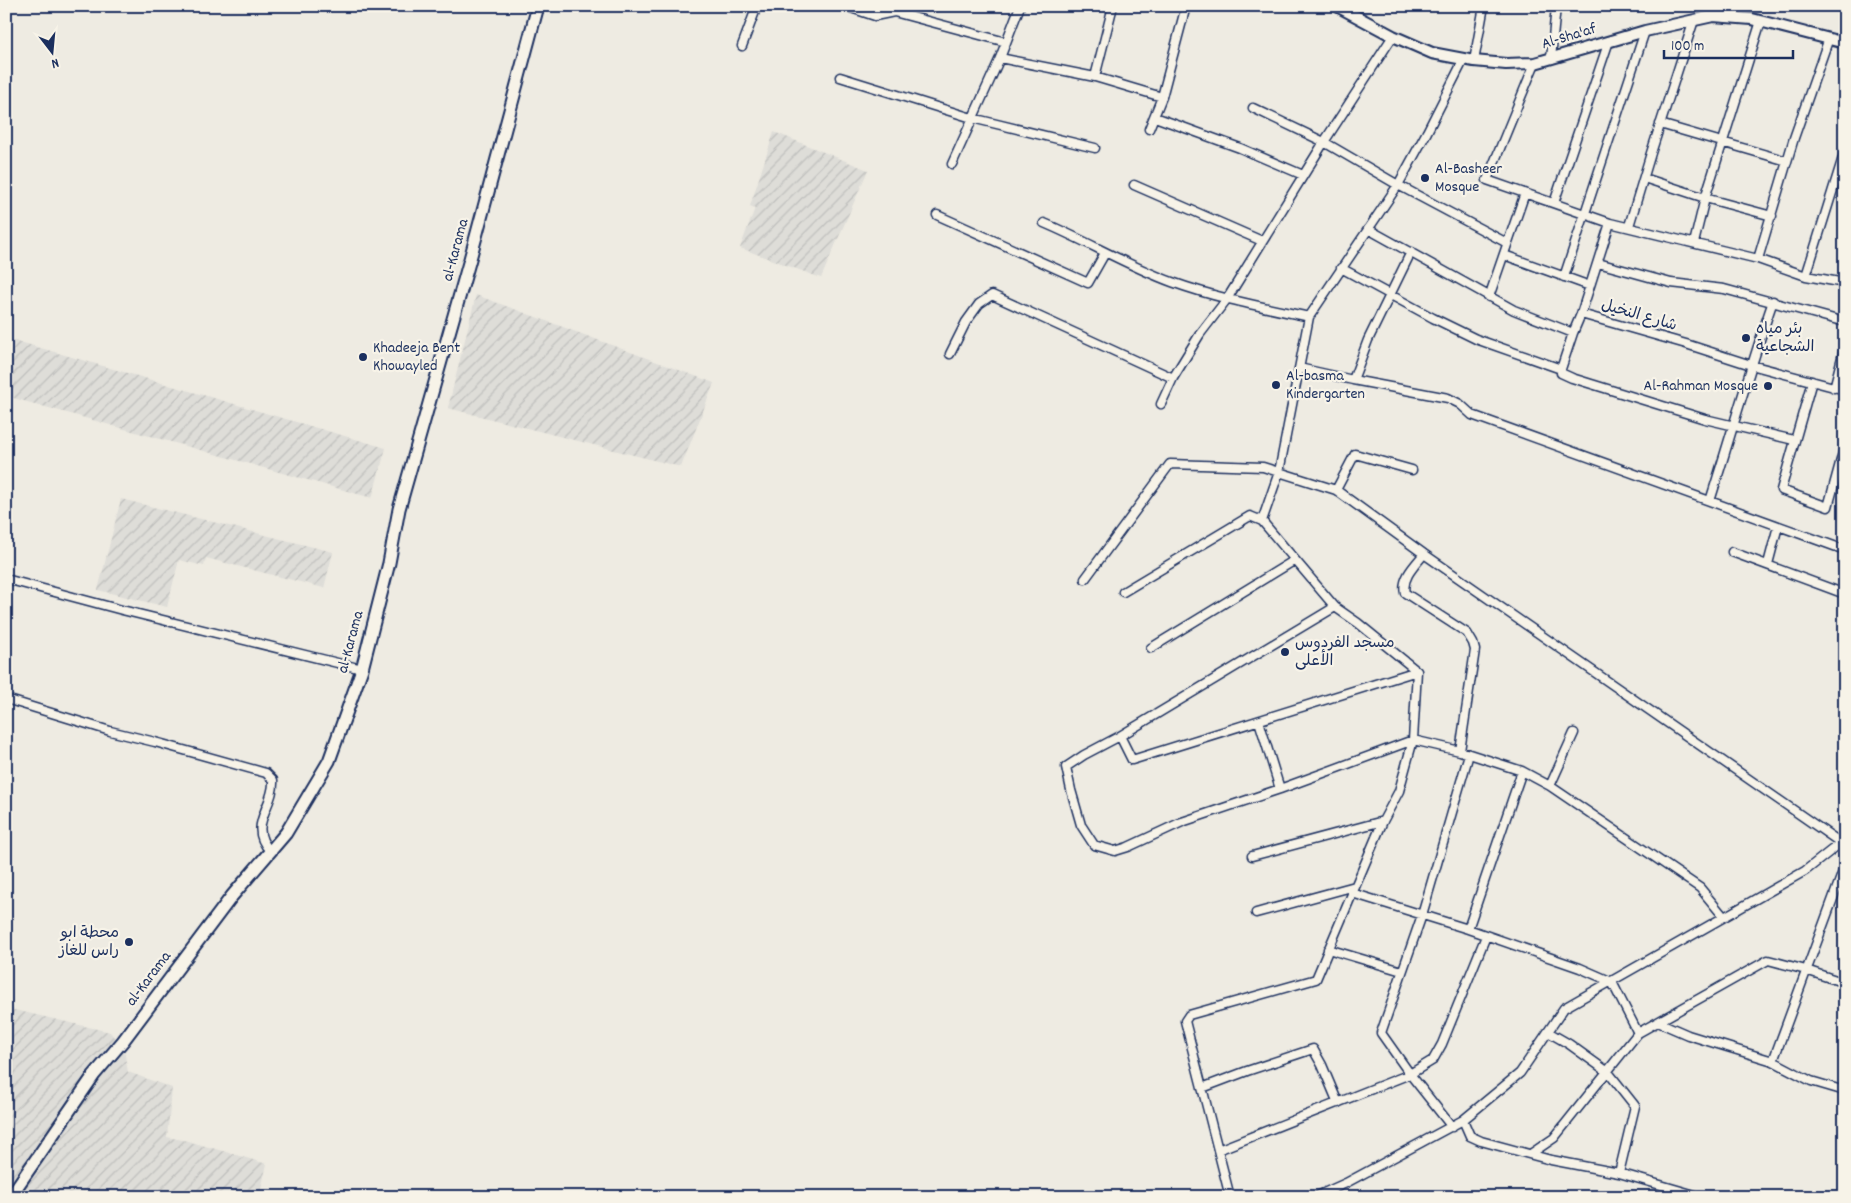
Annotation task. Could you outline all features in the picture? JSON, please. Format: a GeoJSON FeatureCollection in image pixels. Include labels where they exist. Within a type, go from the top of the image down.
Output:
{"type":"FeatureCollection","features":[{"type":"Feature","properties":{"kind":"main road","name":"al-Karama"},"geometry":{"type":"LineString","coordinates":[[10,1197],[94,1075],[123,1041],[232,896],[286,833],[329,761],[362,669],[389,563],[399,509],[470,259],[538,6]]}},
{"type":"Feature","properties":{"kind":"street"},"geometry":{"type":"LineString","coordinates":[[742,46],[757,6]]}},
{"type":"Feature","properties":{"kind":"street"},"geometry":{"type":"LineString","coordinates":[[845,6],[875,16],[894,9],[1006,42]]}},
{"type":"Feature","properties":{"kind":"street"},"geometry":{"type":"LineString","coordinates":[[952,164],[1000,58],[1020,6]]}},
{"type":"Feature","properties":{"kind":"street"},"geometry":{"type":"LineString","coordinates":[[1095,77],[1113,6]]}},
{"type":"Feature","properties":{"kind":"street"},"geometry":{"type":"LineString","coordinates":[[1149,130],[1156,117],[1162,97],[1186,6]]}},
{"type":"Feature","properties":{"kind":"street","name":"Al-Sha'af"},"geometry":{"type":"LineString","coordinates":[[1337,6],[1393,36],[1432,53],[1506,64],[1535,63],[1645,31],[1713,16],[1762,21],[1845,43]]}},
{"type":"Feature","properties":{"kind":"street"},"geometry":{"type":"LineString","coordinates":[[1262,521],[1279,472],[1309,317],[1398,184],[1469,60],[1484,6]]}},
{"type":"Feature","properties":{"kind":"street"},"geometry":{"type":"LineString","coordinates":[[1551,59],[1556,6]]}},
{"type":"Feature","properties":{"kind":"street"},"geometry":{"type":"LineString","coordinates":[[1629,226],[1694,20]]}},
{"type":"Feature","properties":{"kind":"street"},"geometry":{"type":"LineString","coordinates":[[1694,243],[1704,198],[1762,21]]}},
{"type":"Feature","properties":{"kind":"street"},"geometry":{"type":"LineString","coordinates":[[1564,276],[1645,31]]}},
{"type":"Feature","properties":{"kind":"street"},"geometry":{"type":"LineString","coordinates":[[1161,404],[1173,378],[1200,334],[1227,299],[1303,175],[1393,36]]}},
{"type":"Feature","properties":{"kind":"street"},"geometry":{"type":"LineString","coordinates":[[1758,259],[1787,161],[1829,38]]}},
{"type":"Feature","properties":{"kind":"street"},"geometry":{"type":"LineString","coordinates":[[1554,203],[1608,41]]}},
{"type":"Feature","properties":{"kind":"street"},"geometry":{"type":"LineString","coordinates":[[1000,58],[1095,77],[1162,97]]}},
{"type":"Feature","properties":{"kind":"street"},"geometry":{"type":"LineString","coordinates":[[1535,63],[1487,180],[1610,223],[1629,226],[1758,259],[1806,276],[1845,283]]}},
{"type":"Feature","properties":{"kind":"street"},"geometry":{"type":"LineString","coordinates":[[840,77],[972,118],[1094,148]]}},
{"type":"Feature","properties":{"kind":"street"},"geometry":{"type":"LineString","coordinates":[[1253,108],[1324,142],[1507,243]]}},
{"type":"Feature","properties":{"kind":"street"},"geometry":{"type":"LineString","coordinates":[[1156,117],[1240,148],[1303,175]]}},
{"type":"Feature","properties":{"kind":"street"},"geometry":{"type":"LineString","coordinates":[[1660,124],[1787,161]]}},
{"type":"Feature","properties":{"kind":"street"},"geometry":{"type":"LineString","coordinates":[[1806,276],[1845,151]]}},
{"type":"Feature","properties":{"kind":"street"},"geometry":{"type":"LineString","coordinates":[[1644,178],[1704,198],[1772,216]]}},
{"type":"Feature","properties":{"kind":"street"},"geometry":{"type":"LineString","coordinates":[[1134,186],[1262,241]]}},
{"type":"Feature","properties":{"kind":"street"},"geometry":{"type":"LineString","coordinates":[[1489,297],[1525,193]]}},
{"type":"Feature","properties":{"kind":"street"},"geometry":{"type":"LineString","coordinates":[[937,216],[1088,283],[1105,253]]}},
{"type":"Feature","properties":{"kind":"street"},"geometry":{"type":"LineString","coordinates":[[1044,223],[1071,234],[1105,253],[1172,282],[1227,299],[1309,317]]}},
{"type":"Feature","properties":{"kind":"street"},"geometry":{"type":"LineString","coordinates":[[1581,314],[1610,223]]}},
{"type":"Feature","properties":{"kind":"street"},"geometry":{"type":"LineString","coordinates":[[1368,229],[1514,310],[1573,333]]}},
{"type":"Feature","properties":{"kind":"street"},"geometry":{"type":"LineString","coordinates":[[1353,380],[1390,294],[1411,252]]}},
{"type":"Feature","properties":{"kind":"street"},"geometry":{"type":"LineString","coordinates":[[1504,255],[1590,286]]}},
{"type":"Feature","properties":{"kind":"street"},"geometry":{"type":"LineString","coordinates":[[1598,263],[1671,283],[1724,289],[1845,322]]}},
{"type":"Feature","properties":{"kind":"street"},"geometry":{"type":"LineString","coordinates":[[1342,268],[1433,318],[1476,339],[1561,369],[1562,373],[1572,378],[1734,427],[1794,440]]}},
{"type":"Feature","properties":{"kind":"street"},"geometry":{"type":"LineString","coordinates":[[950,354],[966,322],[979,304],[992,295],[1173,378]]}},
{"type":"Feature","properties":{"kind":"street"},"geometry":{"type":"LineString","coordinates":[[1710,501],[1734,427],[1751,364],[1773,301]]}},
{"type":"Feature","properties":{"kind":"street","name":"شارع النخيل"},"geometry":{"type":"LineString","coordinates":[[1561,369],[1581,314],[1845,390]]}},
{"type":"Feature","properties":{"kind":"street"},"geometry":{"type":"LineString","coordinates":[[1834,388],[1845,346]]}},
{"type":"Feature","properties":{"kind":"street"},"geometry":{"type":"LineString","coordinates":[[1299,368],[1448,398],[1460,404],[1472,415],[1845,550]]}},
{"type":"Feature","properties":{"kind":"street"},"geometry":{"type":"LineString","coordinates":[[1812,381],[1781,490],[1828,507],[1845,445]]}},
{"type":"Feature","properties":{"kind":"street"},"geometry":{"type":"LineString","coordinates":[[1336,490],[1354,454],[1412,470]]}},
{"type":"Feature","properties":{"kind":"street"},"geometry":{"type":"LineString","coordinates":[[1085,579],[1170,464],[1263,467],[1336,490],[1424,554],[1843,842],[1805,871],[1564,1008],[1520,1074],[1464,1120],[1346,1183],[1315,1197]]}},
{"type":"Feature","properties":{"kind":"street"},"geometry":{"type":"LineString","coordinates":[[1123,592],[1250,516],[1262,521],[1335,607],[1358,623],[1417,671]]}},
{"type":"Feature","properties":{"kind":"street"},"geometry":{"type":"LineString","coordinates":[[1768,564],[1778,526]]}},
{"type":"Feature","properties":{"kind":"street"},"geometry":{"type":"LineString","coordinates":[[1732,552],[1845,594]]}},
{"type":"Feature","properties":{"kind":"street"},"geometry":{"type":"LineString","coordinates":[[1424,554],[1406,578],[1403,587],[1405,593],[1467,633],[1475,650],[1460,751]]}},
{"type":"Feature","properties":{"kind":"street"},"geometry":{"type":"LineString","coordinates":[[1151,648],[1295,560]]}},
{"type":"Feature","properties":{"kind":"street"},"geometry":{"type":"LineString","coordinates":[[6,579],[122,610],[362,669]]}},
{"type":"Feature","properties":{"kind":"street"},"geometry":{"type":"LineString","coordinates":[[1335,607],[1066,767],[1081,825],[1094,845],[1115,850],[1128,847],[1182,822],[1280,789],[1413,740],[1460,751],[1522,771],[1550,786],[1700,888],[1724,917]]}},
{"type":"Feature","properties":{"kind":"street"},"geometry":{"type":"LineString","coordinates":[[1120,736],[1132,760],[1417,671]]}},
{"type":"Feature","properties":{"kind":"street"},"geometry":{"type":"LineString","coordinates":[[1230,1197],[1185,1021],[1189,1014],[1316,979],[1383,821],[1399,791],[1413,740],[1417,671]]}},
{"type":"Feature","properties":{"kind":"street"},"geometry":{"type":"LineString","coordinates":[[6,699],[110,731],[266,773],[273,780],[274,790],[262,821],[261,838],[270,852]]}},
{"type":"Feature","properties":{"kind":"street"},"geometry":{"type":"LineString","coordinates":[[1259,721],[1280,789]]}},
{"type":"Feature","properties":{"kind":"street"},"geometry":{"type":"LineString","coordinates":[[1550,786],[1574,733]]}},
{"type":"Feature","properties":{"kind":"street"},"geometry":{"type":"LineString","coordinates":[[1452,1127],[1410,1074],[1381,1033],[1422,914],[1470,754]]}},
{"type":"Feature","properties":{"kind":"street"},"geometry":{"type":"LineString","coordinates":[[1468,929],[1522,771]]}},
{"type":"Feature","properties":{"kind":"street"},"geometry":{"type":"LineString","coordinates":[[1252,856],[1383,821]]}},
{"type":"Feature","properties":{"kind":"street"},"geometry":{"type":"LineString","coordinates":[[1773,1061],[1845,866]]}},
{"type":"Feature","properties":{"kind":"street"},"geometry":{"type":"LineString","coordinates":[[1256,913],[1353,890],[1580,968],[1612,982],[1638,1033]]}},
{"type":"Feature","properties":{"kind":"street"},"geometry":{"type":"LineString","coordinates":[[1218,1150],[1410,1074],[1433,1060],[1442,1044],[1486,936]]}},
{"type":"Feature","properties":{"kind":"street"},"geometry":{"type":"LineString","coordinates":[[1328,949],[1402,971]]}},
{"type":"Feature","properties":{"kind":"street"},"geometry":{"type":"LineString","coordinates":[[1532,1153],[1554,1138],[1638,1033],[1768,960],[1845,983]]}},
{"type":"Feature","properties":{"kind":"street"},"geometry":{"type":"LineString","coordinates":[[1658,1022],[1688,1035],[1773,1061],[1811,1081],[1845,1090]]}},
{"type":"Feature","properties":{"kind":"street"},"geometry":{"type":"LineString","coordinates":[[1548,1032],[1569,1044],[1608,1072],[1635,1106],[1620,1173]]}},
{"type":"Feature","properties":{"kind":"street"},"geometry":{"type":"LineString","coordinates":[[1202,1088],[1313,1049],[1338,1103]]}},
{"type":"Feature","properties":{"kind":"street"},"geometry":{"type":"LineString","coordinates":[[1464,1120],[1470,1136],[1481,1141],[1532,1153],[1551,1160],[1620,1173],[1702,1197]]}},
{"type":"Feature","properties":{"kind":"shaded area"},"geometry":{"type":"Polygon","coordinates":[[[774,132],[868,170],[821,278],[740,248],[755,208],[750,206],[774,132]]]}},
{"type":"Feature","properties":{"kind":"shaded area"},"geometry":{"type":"Polygon","coordinates":[[[476,295],[714,383],[681,467],[448,408],[476,295]]]}},
{"type":"Feature","properties":{"kind":"shaded area"},"geometry":{"type":"Polygon","coordinates":[[[6,338],[386,448],[372,498],[6,396],[6,338]]]}},
{"type":"Feature","properties":{"kind":"shaded area"},"geometry":{"type":"Polygon","coordinates":[[[121,499],[333,552],[324,588],[206,558],[204,566],[179,560],[167,607],[98,590],[121,499]]]}},
{"type":"Feature","properties":{"kind":"shaded area"},"geometry":{"type":"Polygon","coordinates":[[[6,1008],[110,1032],[124,1050],[128,1072],[172,1088],[167,1137],[188,1141],[267,1164],[259,1197],[6,1197],[6,1008]]]}},
{"type":"Feature","properties":{"kind":"place","name":"Al-Basheer Mosque"},"geometry":{"type":"Point","coordinates":[1425,178]}},
{"type":"Feature","properties":{"kind":"place","name":"بئر مياه الشجاعية"},"geometry":{"type":"Point","coordinates":[1746,338]}},
{"type":"Feature","properties":{"kind":"place","name":"Khadeeja Bent Khowayled"},"geometry":{"type":"Point","coordinates":[363,357]}},
{"type":"Feature","properties":{"kind":"place","name":"Al-basma Kindergarten"},"geometry":{"type":"Point","coordinates":[1276,385]}},
{"type":"Feature","properties":{"kind":"place","name":"Al-Rahman Mosque"},"geometry":{"type":"Point","coordinates":[1768,386]}},
{"type":"Feature","properties":{"kind":"place","name":"مسجد الفردوس الأعلى"},"geometry":{"type":"Point","coordinates":[1285,652]}},
{"type":"Feature","properties":{"kind":"place","name":"محطة ابو راس للغاز"},"geometry":{"type":"Point","coordinates":[129,942]}}]}
